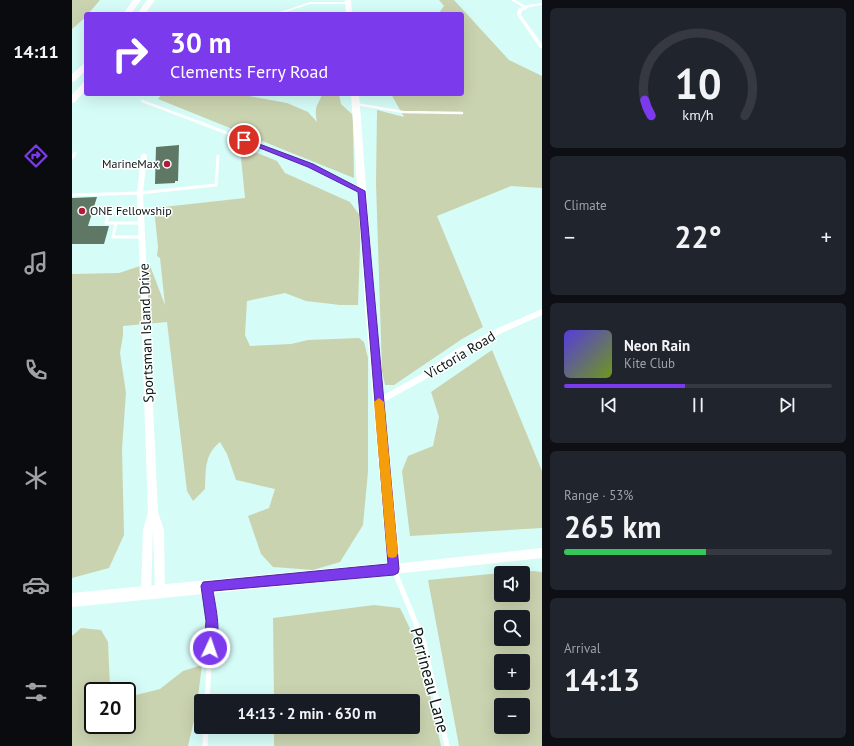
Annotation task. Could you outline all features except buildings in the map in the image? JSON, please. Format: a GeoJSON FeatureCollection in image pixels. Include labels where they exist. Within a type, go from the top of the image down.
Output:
{"type":"FeatureCollection","features":[{"type":"Feature","properties":{"kind":"highway"},"geometry":{"type":"LineString","coordinates":[[128,12],[137,0]]}},
{"type":"Feature","properties":{"kind":"highway"},"geometry":{"type":"LineString","coordinates":[[142,12],[151,0]]}},
{"type":"Feature","properties":{"kind":"highway"},"geometry":{"type":"LineString","coordinates":[[72,79],[84,67]]}},
{"type":"Feature","properties":{"kind":"highway"},"geometry":{"type":"LineString","coordinates":[[72,100],[84,87]]}},
{"type":"Feature","properties":{"kind":"main road"},"geometry":{"type":"LineString","coordinates":[[348,2],[349,12]]}},
{"type":"Feature","properties":{"kind":"main road"},"geometry":{"type":"LineString","coordinates":[[72,600],[394,569],[355,99]]}},
{"type":"Feature","properties":{"kind":"street"},"geometry":{"type":"LineString","coordinates":[[282,12],[310,3],[348,2]]}},
{"type":"Feature","properties":{"kind":"street"},"geometry":{"type":"LineString","coordinates":[[542,4],[525,7],[520,10],[519,14],[542,47]]}},
{"type":"Feature","properties":{"kind":"street","name":"Sportsman Island Drive"},"geometry":{"type":"LineString","coordinates":[[144,155],[140,193],[153,512],[159,530],[160,591]]}},
{"type":"Feature","properties":{"kind":"street","name":"Victoria Road"},"geometry":{"type":"LineString","coordinates":[[379,401],[423,376],[458,352],[501,330],[542,312]]}},
{"type":"Feature","properties":{"kind":"street","name":"Sportsman Island Drive"},"geometry":{"type":"LineString","coordinates":[[146,592],[148,530],[153,512]]}},
{"type":"Feature","properties":{"kind":"street"},"geometry":{"type":"LineString","coordinates":[[394,569],[542,553]]}},
{"type":"Feature","properties":{"kind":"lane"},"geometry":{"type":"LineString","coordinates":[[513,0],[525,7]]}},
{"type":"Feature","properties":{"kind":"lane"},"geometry":{"type":"LineString","coordinates":[[355,99],[403,112],[462,113]]}},
{"type":"Feature","properties":{"kind":"lane"},"geometry":{"type":"LineString","coordinates":[[142,101],[310,165],[362,191]]}},
{"type":"Feature","properties":{"kind":"lane"},"geometry":{"type":"LineString","coordinates":[[72,158],[75,153]]}},
{"type":"Feature","properties":{"kind":"lane"},"geometry":{"type":"LineString","coordinates":[[72,195],[140,193],[216,185],[218,156]]}},
{"type":"Feature","properties":{"kind":"lane"},"geometry":{"type":"LineString","coordinates":[[141,211],[109,211],[106,223],[142,223]]}},
{"type":"Feature","properties":{"kind":"lane"},"geometry":{"type":"LineString","coordinates":[[116,223],[113,237],[142,237]]}},
{"type":"Feature","properties":{"kind":"lane","name":"Perrineau Lane"},"geometry":{"type":"LineString","coordinates":[[394,569],[424,643],[447,746]]}},
{"type":"Feature","properties":{"kind":"lane"},"geometry":{"type":"LineString","coordinates":[[207,586],[212,621],[207,694]]}},
{"type":"Feature","properties":{"kind":"lane"},"geometry":{"type":"LineString","coordinates":[[205,746],[206,734]]}},
{"type":"Feature","properties":{"kind":"green space"},"geometry":{"type":"Polygon","coordinates":[[[72,0],[100,0],[90,12],[84,12],[84,19],[72,29],[72,0]]]}},
{"type":"Feature","properties":{"kind":"green space"},"geometry":{"type":"Polygon","coordinates":[[[439,0],[454,0],[509,60],[542,76],[542,188],[511,186],[437,216],[483,327],[462,339],[394,385],[385,385],[382,371],[376,183],[377,110],[404,117],[392,96],[464,96],[464,12],[440,12],[444,6],[439,0]]]}},
{"type":"Feature","properties":{"kind":"green space"},"geometry":{"type":"Polygon","coordinates":[[[160,96],[249,96],[287,103],[308,112],[317,122],[316,107],[321,96],[339,96],[341,104],[353,115],[354,178],[158,99],[160,96]]]}},
{"type":"Feature","properties":{"kind":"green space"},"geometry":{"type":"Polygon","coordinates":[[[240,148],[277,161],[285,173],[350,202],[361,217],[358,305],[340,305],[306,301],[285,293],[247,301],[245,335],[250,346],[291,344],[308,340],[359,338],[364,342],[368,358],[368,472],[363,525],[340,562],[313,570],[273,567],[261,554],[248,516],[269,508],[275,489],[236,480],[227,454],[220,442],[208,458],[205,489],[193,501],[187,491],[167,322],[123,326],[120,353],[126,393],[122,449],[124,535],[109,568],[72,578],[72,274],[119,273],[149,263],[165,305],[160,258],[157,256],[158,247],[154,208],[245,198],[240,148]]]}},
{"type":"Feature","properties":{"kind":"green space"},"geometry":{"type":"Polygon","coordinates":[[[492,350],[542,471],[542,528],[410,536],[402,471],[408,456],[433,446],[439,417],[431,392],[492,350]]]}},
{"type":"Feature","properties":{"kind":"green space"},"geometry":{"type":"Polygon","coordinates":[[[530,571],[542,572],[542,746],[459,746],[428,580],[494,574],[494,602],[530,602],[530,571]]]}},
{"type":"Feature","properties":{"kind":"green space"},"geometry":{"type":"Polygon","coordinates":[[[374,605],[400,608],[420,649],[441,746],[274,746],[274,734],[420,734],[420,694],[274,694],[273,618],[374,605]]]}},
{"type":"Feature","properties":{"kind":"green space"},"geometry":{"type":"Polygon","coordinates":[[[81,628],[101,630],[108,642],[110,682],[84,682],[84,734],[136,734],[136,695],[160,689],[183,671],[202,665],[198,694],[194,694],[194,720],[188,746],[72,746],[72,636],[81,628]]]}},
{"type":"Feature","properties":{"kind":"slow traffic"},"geometry":{"type":"LineString","coordinates":[[379,402],[392,553]]}},
{"type":"Feature","properties":{"kind":"place","name":"MarineMax"},"geometry":{"type":"Point","coordinates":[167,164]}},
{"type":"Feature","properties":{"kind":"place","name":"ONE Fellowship"},"geometry":{"type":"Point","coordinates":[82,211]}},
{"type":"Feature","properties":{"kind":"route"},"geometry":{"type":"LineString","coordinates":[[210,648],[212,621],[207,586],[394,569],[370,306],[362,191],[310,165],[244,140]]}}]}
